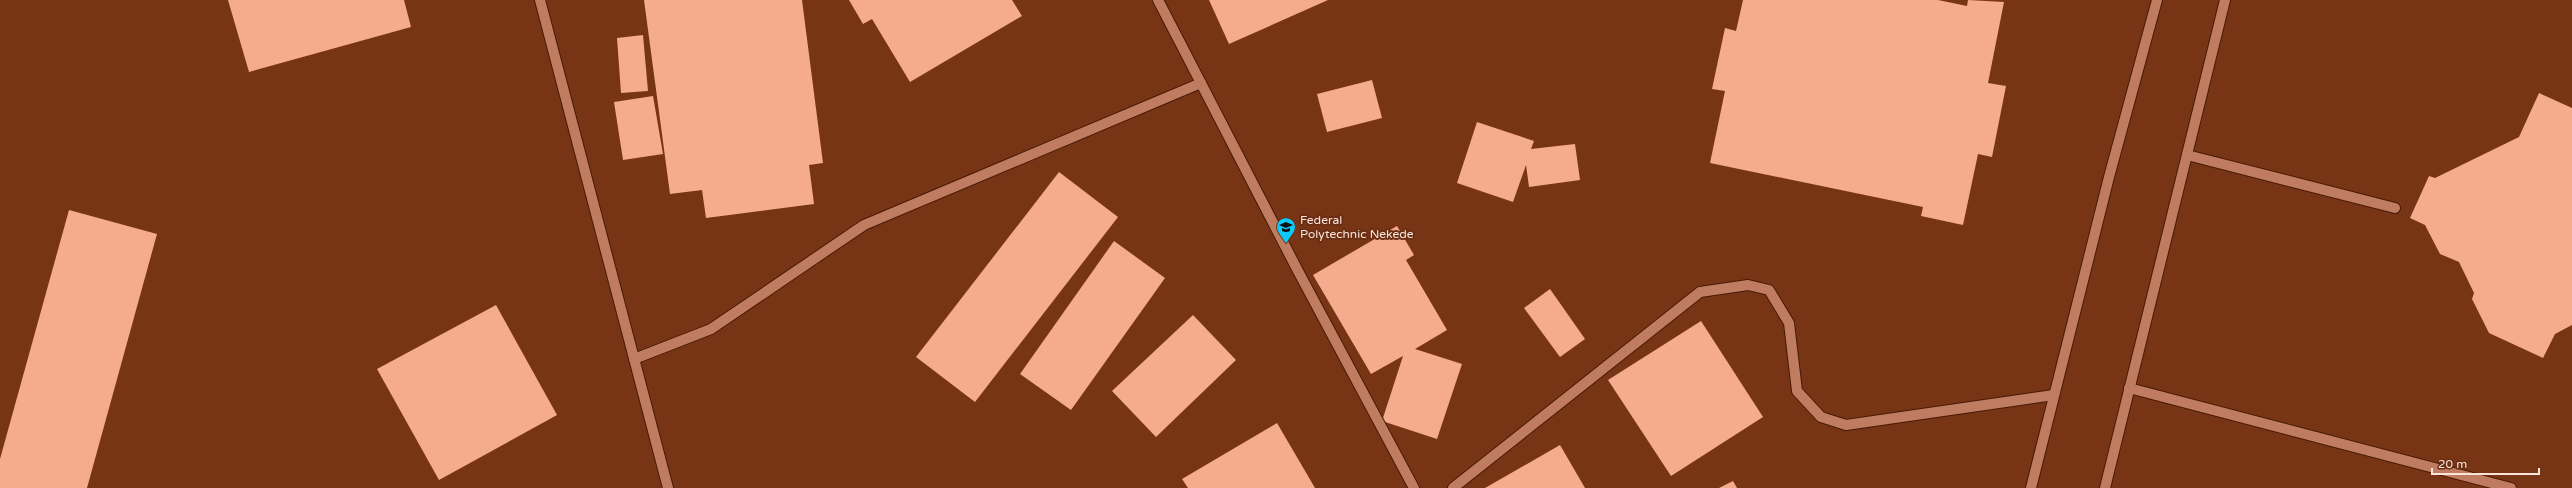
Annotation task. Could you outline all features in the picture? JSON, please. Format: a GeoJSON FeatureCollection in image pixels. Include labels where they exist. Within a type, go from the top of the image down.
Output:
{"type":"FeatureCollection","features":[{"type":"Feature","properties":{"kind":"street"},"geometry":{"type":"LineString","coordinates":[[540,0],[668,488]]}},
{"type":"Feature","properties":{"kind":"street"},"geometry":{"type":"LineString","coordinates":[[1158,0],[1298,272],[1414,488]]}},
{"type":"Feature","properties":{"kind":"street"},"geometry":{"type":"LineString","coordinates":[[2031,488],[2157,0]]}},
{"type":"Feature","properties":{"kind":"street"},"geometry":{"type":"LineString","coordinates":[[2105,488],[2225,0]]}},
{"type":"Feature","properties":{"kind":"street"},"geometry":{"type":"LineString","coordinates":[[634,359],[711,329],[864,225],[1201,83]]}},
{"type":"Feature","properties":{"kind":"street"},"geometry":{"type":"LineString","coordinates":[[2187,155],[2395,208]]}},
{"type":"Feature","properties":{"kind":"street"},"geometry":{"type":"LineString","coordinates":[[1453,488],[1700,292],[1748,285],[1769,290],[1789,323],[1797,391],[1820,417],[1846,425],[2054,395]]}},
{"type":"Feature","properties":{"kind":"street"},"geometry":{"type":"LineString","coordinates":[[2129,388],[2511,488]]}},
{"type":"Feature","properties":{"kind":"shaded area","name":"Federal Polytechnic Nekede"},"geometry":{"type":"Polygon","coordinates":[[[0,0],[2572,0],[2572,488],[0,488],[0,0]]]}},
{"type":"Feature","properties":{"kind":"building"},"geometry":{"type":"Polygon","coordinates":[[[228,0],[404,0],[411,27],[249,72],[228,0]]]}},
{"type":"Feature","properties":{"kind":"building"},"geometry":{"type":"Polygon","coordinates":[[[644,0],[802,0],[823,163],[809,165],[814,204],[706,218],[702,190],[670,194],[644,0]]]}},
{"type":"Feature","properties":{"kind":"building"},"geometry":{"type":"Polygon","coordinates":[[[849,0],[1012,0],[1022,16],[910,82],[872,19],[863,24],[849,0]]]}},
{"type":"Feature","properties":{"kind":"building"},"geometry":{"type":"Polygon","coordinates":[[[1209,0],[1328,0],[1229,44],[1209,0]]]}},
{"type":"Feature","properties":{"kind":"building"},"geometry":{"type":"Polygon","coordinates":[[[1743,0],[1938,0],[1967,6],[1968,0],[2004,2],[1988,83],[2006,86],[1992,157],[1978,154],[1963,225],[1921,216],[1923,207],[1710,163],[1725,91],[1712,89],[1725,28],[1736,31],[1743,0]]]}},
{"type":"Feature","properties":{"kind":"building"},"geometry":{"type":"Polygon","coordinates":[[[643,35],[648,91],[621,93],[617,38],[643,35]]]}},
{"type":"Feature","properties":{"kind":"building"},"geometry":{"type":"Polygon","coordinates":[[[1372,80],[1382,118],[1327,132],[1317,94],[1372,80]]]}},
{"type":"Feature","properties":{"kind":"building"},"geometry":{"type":"Polygon","coordinates":[[[2539,93],[2572,108],[2572,325],[2555,334],[2543,358],[2489,333],[2472,299],[2474,293],[2459,262],[2440,254],[2425,225],[2410,218],[2429,176],[2435,178],[2519,137],[2539,93]]]}},
{"type":"Feature","properties":{"kind":"building"},"geometry":{"type":"Polygon","coordinates":[[[653,96],[663,154],[623,160],[614,102],[653,96]]]}},
{"type":"Feature","properties":{"kind":"building"},"geometry":{"type":"Polygon","coordinates":[[[1477,122],[1534,141],[1531,149],[1575,144],[1580,180],[1529,187],[1526,165],[1513,202],[1457,183],[1477,122]]]}},
{"type":"Feature","properties":{"kind":"building"},"geometry":{"type":"Polygon","coordinates":[[[1059,172],[1118,217],[975,402],[916,357],[1059,172]]]}},
{"type":"Feature","properties":{"kind":"building"},"geometry":{"type":"Polygon","coordinates":[[[69,210],[157,234],[87,488],[0,488],[0,459],[69,210]]]}},
{"type":"Feature","properties":{"kind":"building"},"geometry":{"type":"Polygon","coordinates":[[[1397,226],[1414,255],[1406,260],[1447,330],[1415,349],[1462,364],[1437,439],[1382,421],[1403,356],[1371,374],[1313,275],[1397,226]]]}},
{"type":"Feature","properties":{"kind":"building"},"geometry":{"type":"Polygon","coordinates":[[[1114,241],[1165,278],[1071,410],[1020,374],[1114,241]]]}},
{"type":"Feature","properties":{"kind":"building"},"geometry":{"type":"Polygon","coordinates":[[[1550,289],[1585,339],[1560,357],[1524,308],[1550,289]]]}},
{"type":"Feature","properties":{"kind":"building"},"geometry":{"type":"Polygon","coordinates":[[[496,305],[557,415],[439,480],[377,369],[496,305]]]}},
{"type":"Feature","properties":{"kind":"building"},"geometry":{"type":"Polygon","coordinates":[[[1193,315],[1236,360],[1156,437],[1112,391],[1193,315]]]}},
{"type":"Feature","properties":{"kind":"building"},"geometry":{"type":"Polygon","coordinates":[[[1701,321],[1763,417],[1671,476],[1608,380],[1701,321]]]}},
{"type":"Feature","properties":{"kind":"building"},"geometry":{"type":"Polygon","coordinates":[[[1277,423],[1315,488],[1188,488],[1182,479],[1277,423]]]}},
{"type":"Feature","properties":{"kind":"building"},"geometry":{"type":"Polygon","coordinates":[[[1560,445],[1585,488],[1485,488],[1560,445]]]}},
{"type":"Feature","properties":{"kind":"building"},"geometry":{"type":"Polygon","coordinates":[[[1733,481],[1737,488],[1719,488],[1733,481]]]}},
{"type":"Feature","properties":{"kind":"place","name":"Federal Polytechnic Nekede"},"geometry":{"type":"Point","coordinates":[1286,244]}}]}
